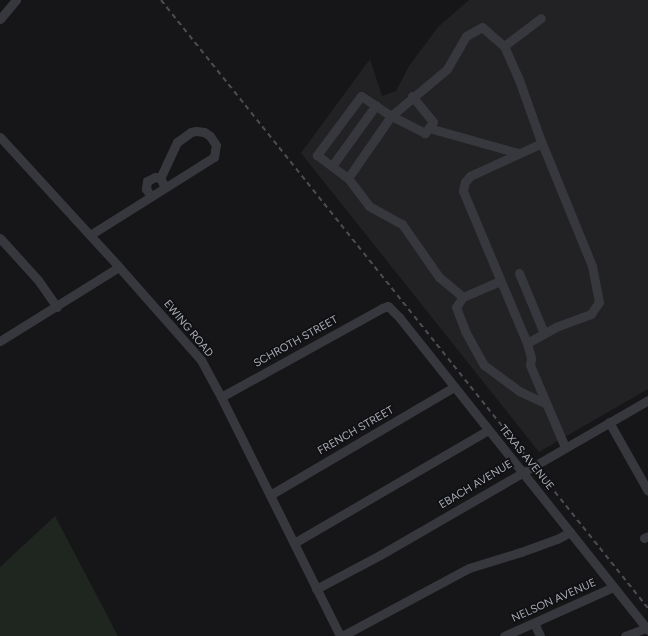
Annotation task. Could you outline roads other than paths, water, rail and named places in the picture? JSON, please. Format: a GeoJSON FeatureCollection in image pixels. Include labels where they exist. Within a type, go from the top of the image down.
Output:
{"type":"FeatureCollection","features":[{"type":"Feature","properties":{"kind":"street"},"geometry":{"type":"LineString","coordinates":[[1,15],[16,0]]}},
{"type":"Feature","properties":{"kind":"street"},"geometry":{"type":"LineString","coordinates":[[504,46],[541,18]]}},
{"type":"Feature","properties":{"kind":"street"},"geometry":{"type":"LineString","coordinates":[[348,178],[391,116],[412,96],[447,69],[466,36],[482,27],[504,46],[518,77],[542,143],[592,266],[599,302],[591,314],[544,333],[527,343]]}},
{"type":"Feature","properties":{"kind":"street"},"geometry":{"type":"LineString","coordinates":[[412,96],[433,122],[425,133],[391,116],[361,96],[317,155],[348,178],[369,206],[402,224],[439,277],[463,297]]}},
{"type":"Feature","properties":{"kind":"street"},"geometry":{"type":"LineString","coordinates":[[332,166],[376,105]]}},
{"type":"Feature","properties":{"kind":"street"},"geometry":{"type":"LineString","coordinates":[[429,128],[518,153]]}},
{"type":"Feature","properties":{"kind":"street"},"geometry":{"type":"LineString","coordinates":[[90,235],[214,157],[216,145],[210,136],[204,132],[196,131],[191,132],[177,142],[160,178]]}},
{"type":"Feature","properties":{"kind":"street","name":"EWING ROAD"},"geometry":{"type":"LineString","coordinates":[[0,137],[119,267],[200,360],[221,397],[316,589],[341,636]]}},
{"type":"Feature","properties":{"kind":"street"},"geometry":{"type":"LineString","coordinates":[[542,143],[470,176],[465,182],[463,191],[527,343],[531,358],[530,365],[564,447]]}},
{"type":"Feature","properties":{"kind":"street"},"geometry":{"type":"LineString","coordinates":[[151,196],[146,189],[148,181],[155,177],[160,178]]}},
{"type":"Feature","properties":{"kind":"street"},"geometry":{"type":"LineString","coordinates":[[160,178],[165,187]]}},
{"type":"Feature","properties":{"kind":"street"},"geometry":{"type":"LineString","coordinates":[[0,238],[38,280],[57,307]]}},
{"type":"Feature","properties":{"kind":"street"},"geometry":{"type":"LineString","coordinates":[[0,341],[57,307],[119,267]]}},
{"type":"Feature","properties":{"kind":"street"},"geometry":{"type":"LineString","coordinates":[[520,273],[544,333]]}},
{"type":"Feature","properties":{"kind":"street"},"geometry":{"type":"LineString","coordinates":[[500,280],[463,297],[456,307],[465,331],[484,365],[520,391],[545,403]]}},
{"type":"Feature","properties":{"kind":"street","name":"TEXAS AVENUE"},"geometry":{"type":"LineString","coordinates":[[382,308],[388,306],[399,317],[647,629]]}},
{"type":"Feature","properties":{"kind":"street","name":"SCHROTH STREET"},"geometry":{"type":"LineString","coordinates":[[221,397],[382,308]]}},
{"type":"Feature","properties":{"kind":"street","name":"FRENCH STREET"},"geometry":{"type":"LineString","coordinates":[[270,495],[454,387]]}},
{"type":"Feature","properties":{"kind":"street","name":"EBACH AVENUE"},"geometry":{"type":"LineString","coordinates":[[316,589],[387,551],[564,447],[648,400]]}},
{"type":"Feature","properties":{"kind":"street"},"geometry":{"type":"LineString","coordinates":[[609,422],[648,491]]}},
{"type":"Feature","properties":{"kind":"street"},"geometry":{"type":"LineString","coordinates":[[294,543],[488,430]]}},
{"type":"Feature","properties":{"kind":"street"},"geometry":{"type":"LineString","coordinates":[[341,636],[469,568],[557,539],[570,532]]}},
{"type":"Feature","properties":{"kind":"street","name":"NELSON AVENUE"},"geometry":{"type":"LineString","coordinates":[[504,636],[613,587]]}},
{"type":"Feature","properties":{"kind":"street"},"geometry":{"type":"LineString","coordinates":[[534,623],[540,636]]}},
{"type":"Feature","properties":{"kind":"street"},"geometry":{"type":"LineString","coordinates":[[625,636],[647,629]]}},
{"type":"Feature","properties":{"kind":"railway"},"geometry":{"type":"LineString","coordinates":[[161,0],[648,608]]}}]}
